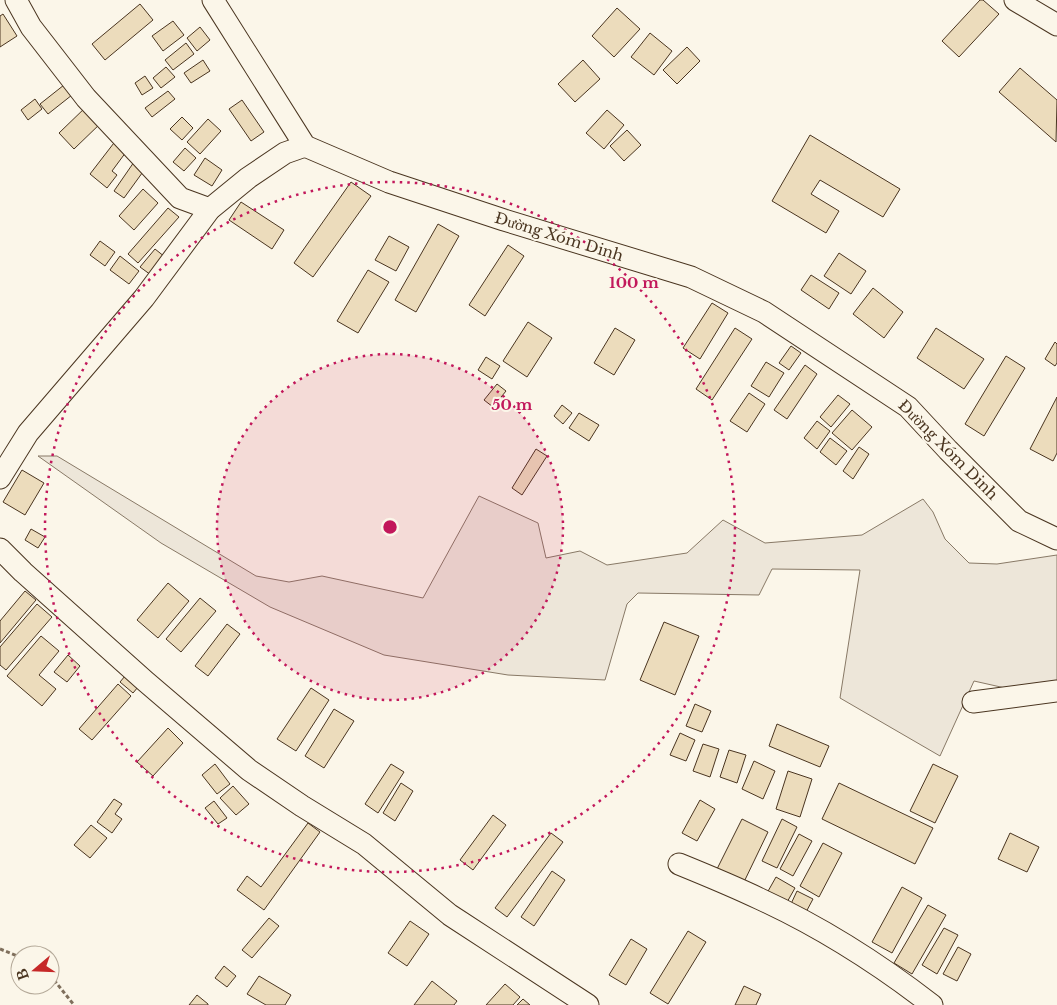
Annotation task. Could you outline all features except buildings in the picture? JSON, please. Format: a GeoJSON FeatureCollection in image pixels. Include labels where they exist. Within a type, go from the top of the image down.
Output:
{"type":"FeatureCollection","features":[{"type":"Feature","properties":{"kind":"street"},"geometry":{"type":"LineString","coordinates":[[16,0],[31,27],[86,98],[180,198],[210,209]]}},
{"type":"Feature","properties":{"kind":"street"},"geometry":{"type":"LineString","coordinates":[[0,478],[28,433],[144,298],[210,209],[248,178],[285,153],[305,146],[213,0]]}},
{"type":"Feature","properties":{"kind":"street"},"geometry":{"type":"LineString","coordinates":[[1015,0],[1057,26]]}},
{"type":"Feature","properties":{"kind":"street","name":"Đường Xóm Dinh"},"geometry":{"type":"LineString","coordinates":[[305,146],[388,182],[504,220],[691,277],[764,312],[908,407],[1019,521],[1057,539]]}},
{"type":"Feature","properties":{"kind":"street"},"geometry":{"type":"LineString","coordinates":[[0,549],[138,675],[249,770],[302,806],[364,844],[450,915],[588,1005]]}},
{"type":"Feature","properties":{"kind":"street"},"geometry":{"type":"LineString","coordinates":[[973,702],[1057,691]]}},
{"type":"Feature","properties":{"kind":"street"},"geometry":{"type":"LineString","coordinates":[[679,864],[760,899],[793,916],[869,960],[932,1005]]}},
{"type":"Feature","properties":{"kind":"path"},"geometry":{"type":"LineString","coordinates":[[60,988],[74,1005]]}},
{"type":"Feature","properties":{"kind":"shaded area"},"geometry":{"type":"Polygon","coordinates":[[[38,456],[57,456],[256,576],[289,582],[322,576],[423,598],[479,496],[538,523],[546,558],[580,551],[607,565],[687,553],[723,520],[765,543],[862,535],[923,499],[933,512],[945,539],[969,563],[997,564],[1057,555],[1057,698],[1054,699],[974,681],[940,756],[840,698],[860,570],[772,569],[759,595],[638,593],[627,604],[605,680],[508,675],[384,655],[270,607],[161,543],[38,456]]]}}]}
